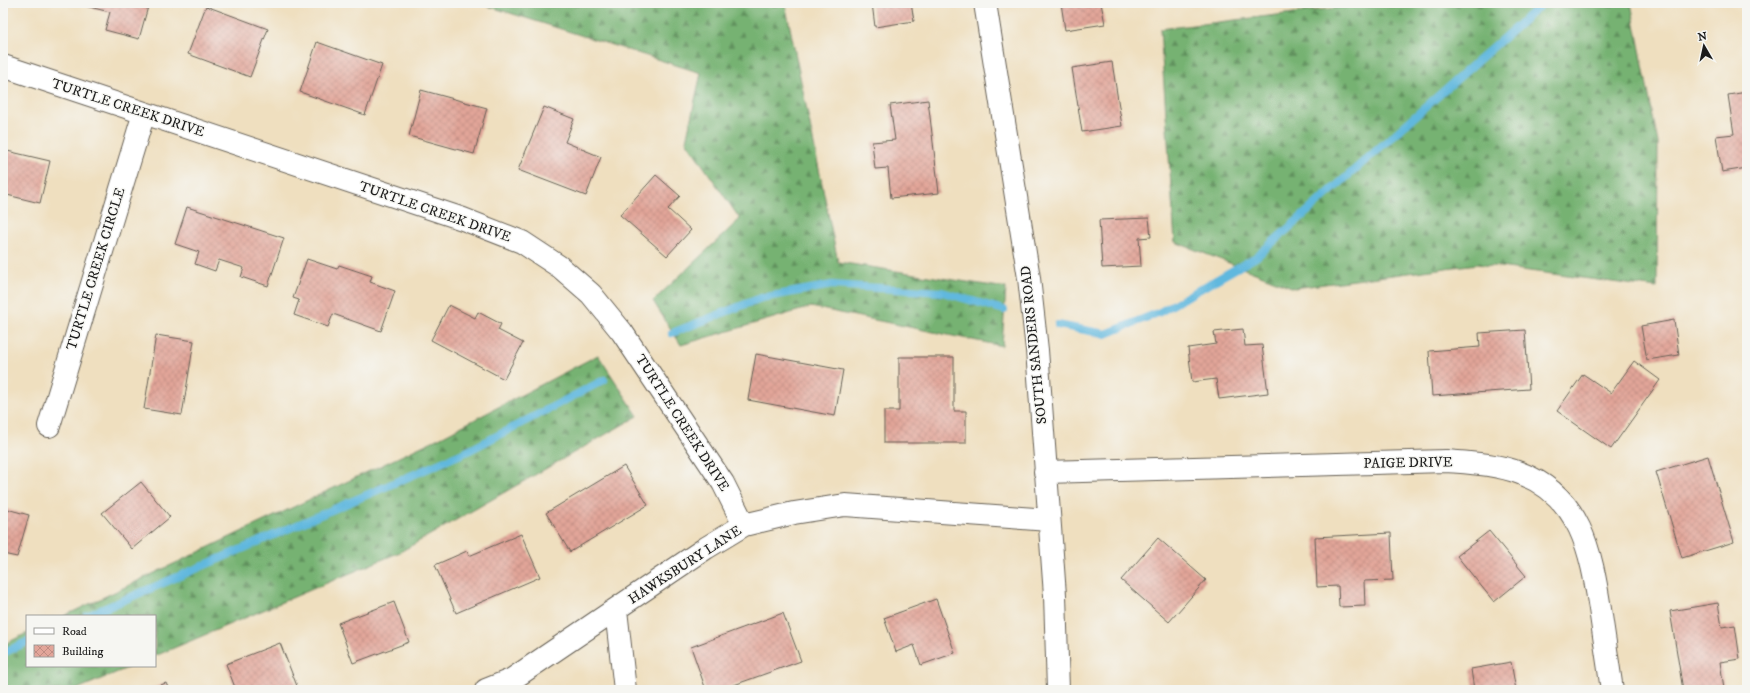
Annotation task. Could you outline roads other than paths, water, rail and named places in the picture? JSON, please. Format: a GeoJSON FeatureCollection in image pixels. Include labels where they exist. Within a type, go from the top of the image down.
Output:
{"type":"FeatureCollection","features":[{"type":"Feature","properties":{"kind":"street","name":"SOUTH SANDERS ROAD"},"geometry":{"type":"LineString","coordinates":[[985,3],[1029,278],[1037,350],[1055,595],[1058,690]]}},
{"type":"Feature","properties":{"kind":"street","name":"TURTLE CREEK DRIVE"},"geometry":{"type":"LineString","coordinates":[[3,66],[462,219],[522,242],[560,267],[591,294],[622,332],[723,484],[744,526]]}},
{"type":"Feature","properties":{"kind":"street","name":"TURTLE CREEK CIRCLE"},"geometry":{"type":"LineString","coordinates":[[49,426],[144,113]]}},
{"type":"Feature","properties":{"kind":"street","name":"PAIGE DRIVE"},"geometry":{"type":"LineString","coordinates":[[1045,472],[1446,461],[1489,464],[1521,473],[1550,489],[1572,514],[1583,534],[1593,566],[1612,690]]}},
{"type":"Feature","properties":{"kind":"street","name":"HAWKSBURY LANE"},"geometry":{"type":"LineString","coordinates":[[486,690],[511,680],[706,548],[744,526],[794,513],[845,505],[1049,520]]}},
{"type":"Feature","properties":{"kind":"street"},"geometry":{"type":"LineString","coordinates":[[616,610],[625,690]]}},
{"type":"Feature","properties":{"kind":"waterway"},"geometry":{"type":"LineString","coordinates":[[1058,325],[1106,334],[1160,312],[1256,257],[1543,3]]}},
{"type":"Feature","properties":{"kind":"waterway"},"geometry":{"type":"LineString","coordinates":[[672,333],[761,298],[832,285],[942,292],[1004,310]]}},
{"type":"Feature","properties":{"kind":"waterway"},"geometry":{"type":"LineString","coordinates":[[89,615],[468,451],[604,380]]}},
{"type":"Feature","properties":{"kind":"waterway"},"geometry":{"type":"LineString","coordinates":[[3,653],[26,642]]}}]}
